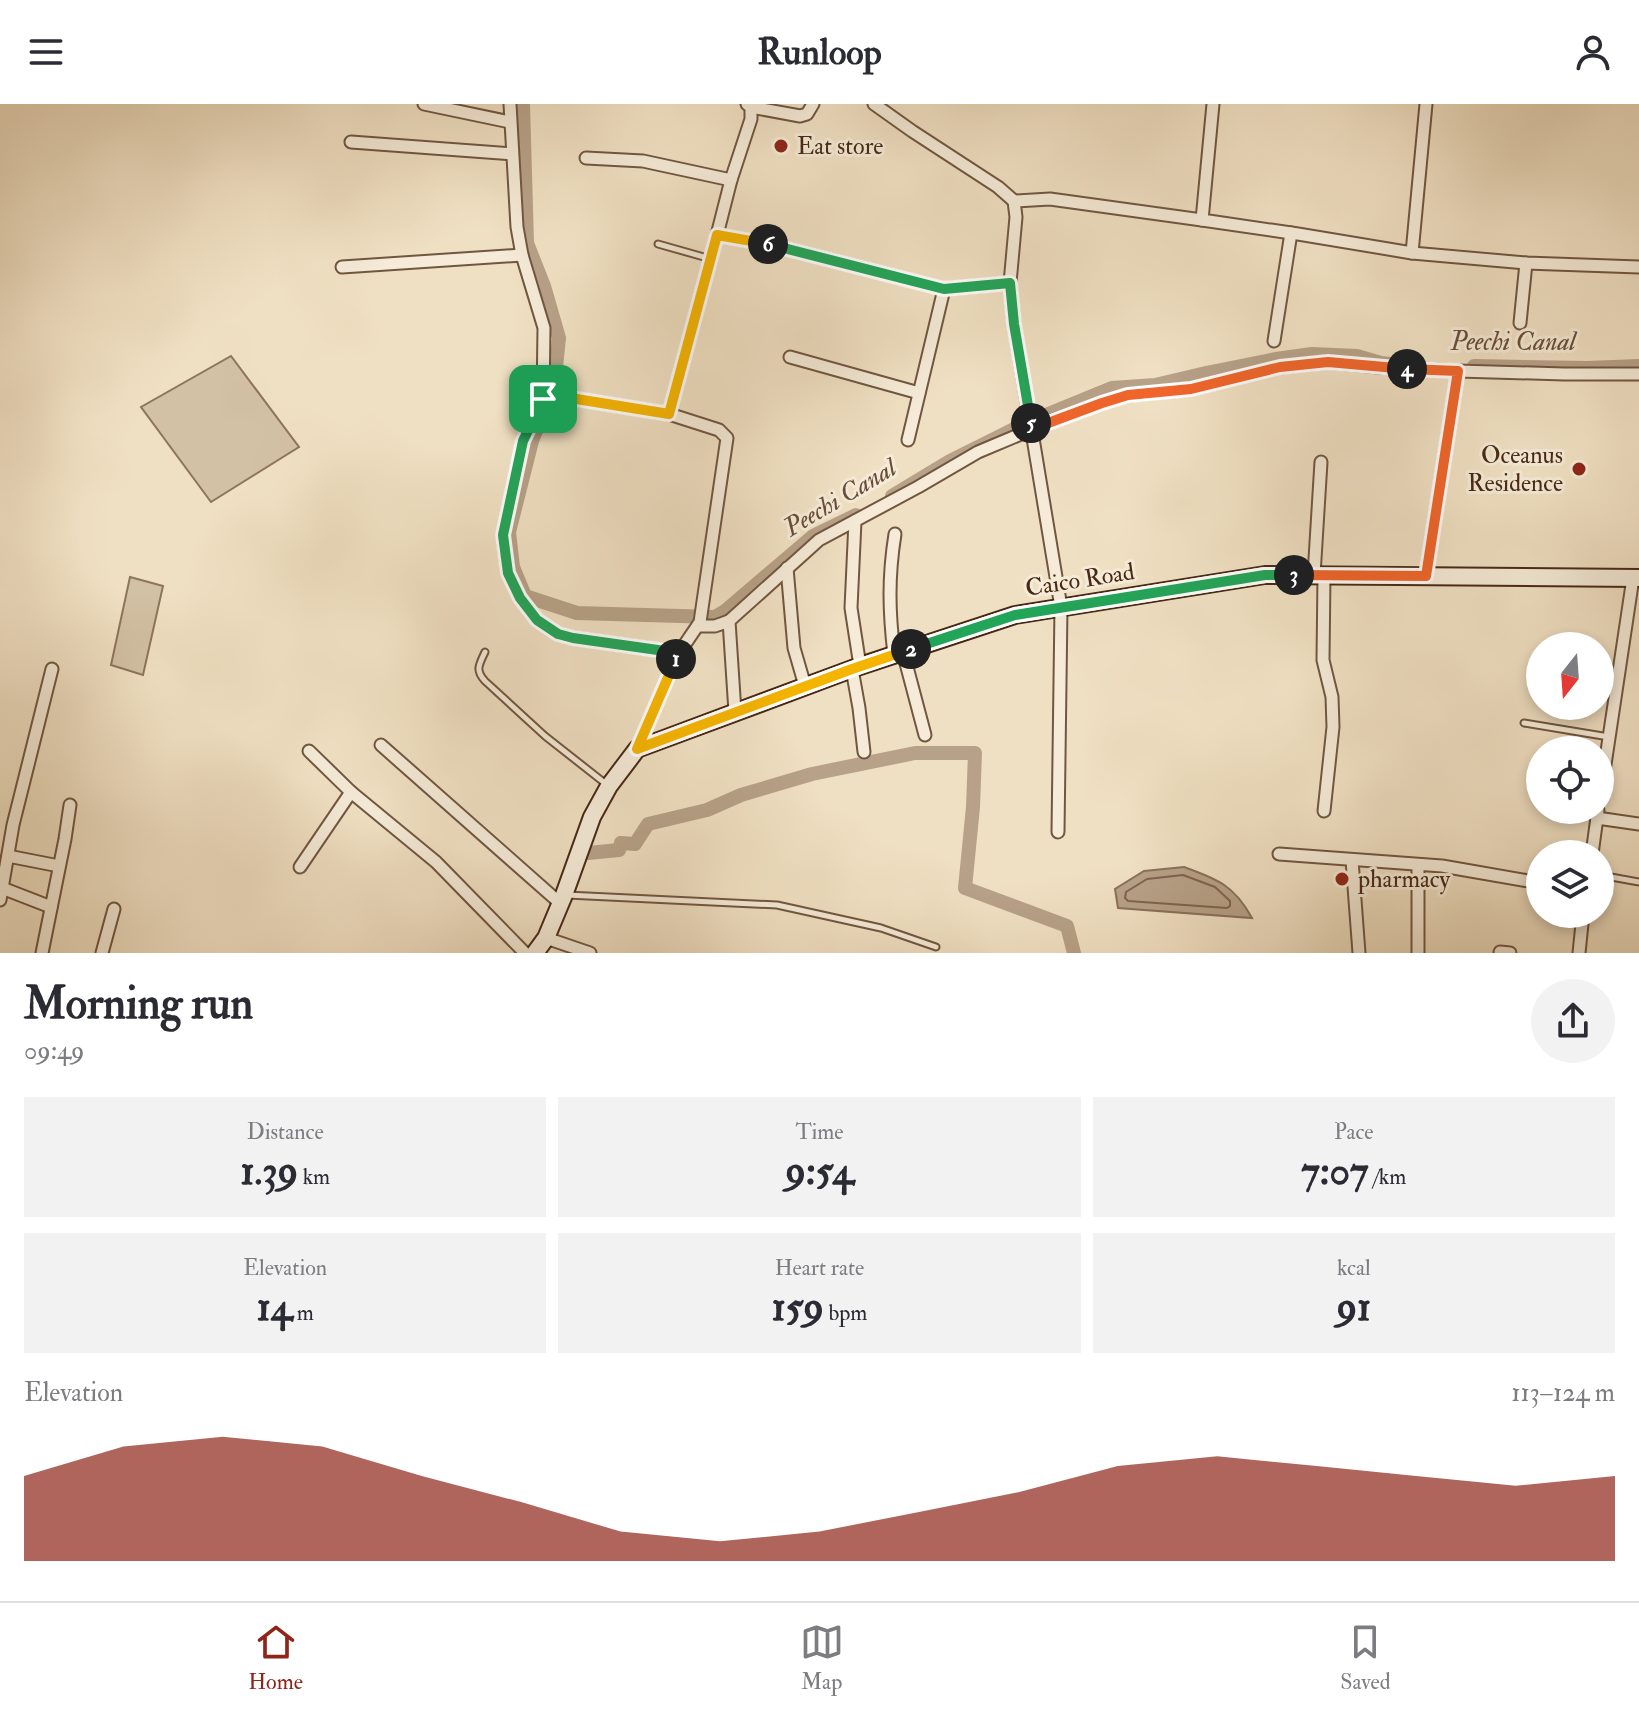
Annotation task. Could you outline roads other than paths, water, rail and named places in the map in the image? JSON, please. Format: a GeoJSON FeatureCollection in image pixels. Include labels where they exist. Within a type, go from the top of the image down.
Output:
{"type":"FeatureCollection","features":[{"type":"Feature","properties":{"kind":"street"},"geometry":{"type":"LineString","coordinates":[[424,104],[510,122]]}},
{"type":"Feature","properties":{"kind":"street"},"geometry":{"type":"LineString","coordinates":[[510,104],[517,227],[522,255],[544,328],[543,399],[523,441],[503,535],[508,573],[520,598],[537,620],[558,634],[679,653]]}},
{"type":"Feature","properties":{"kind":"street"},"geometry":{"type":"LineString","coordinates":[[669,414],[731,180],[751,119],[749,105],[800,116],[807,114],[813,104]]}},
{"type":"Feature","properties":{"kind":"street"},"geometry":{"type":"LineString","coordinates":[[874,104],[1014,201],[1016,217],[1010,283],[1014,324],[1061,607],[1058,832]]}},
{"type":"Feature","properties":{"kind":"street"},"geometry":{"type":"LineString","coordinates":[[1202,220],[1213,104]]}},
{"type":"Feature","properties":{"kind":"street"},"geometry":{"type":"LineString","coordinates":[[1412,253],[1426,104]]}},
{"type":"Feature","properties":{"kind":"street"},"geometry":{"type":"LineString","coordinates":[[351,142],[512,154]]}},
{"type":"Feature","properties":{"kind":"street"},"geometry":{"type":"LineString","coordinates":[[586,158],[643,161],[731,180]]}},
{"type":"Feature","properties":{"kind":"street"},"geometry":{"type":"LineString","coordinates":[[1014,201],[1050,199],[1412,253],[1526,263],[1639,267]]}},
{"type":"Feature","properties":{"kind":"street"},"geometry":{"type":"LineString","coordinates":[[1274,341],[1291,233]]}},
{"type":"Feature","properties":{"kind":"street"},"geometry":{"type":"LineString","coordinates":[[717,235],[773,245],[944,289],[1010,283]]}},
{"type":"Feature","properties":{"kind":"street"},"geometry":{"type":"LineString","coordinates":[[342,267],[522,255]]}},
{"type":"Feature","properties":{"kind":"street"},"geometry":{"type":"LineString","coordinates":[[1520,323],[1526,263]]}},
{"type":"Feature","properties":{"kind":"street"},"geometry":{"type":"LineString","coordinates":[[908,440],[944,289]]}},
{"type":"Feature","properties":{"kind":"street"},"geometry":{"type":"LineString","coordinates":[[790,357],[919,393]]}},
{"type":"Feature","properties":{"kind":"street"},"geometry":{"type":"LineString","coordinates":[[699,624],[715,626],[729,621],[819,540],[978,452],[1032,427],[1128,395],[1191,389],[1307,363],[1458,371],[1639,374]]}},
{"type":"Feature","properties":{"kind":"street"},"geometry":{"type":"LineString","coordinates":[[1426,576],[1458,371]]}},
{"type":"Feature","properties":{"kind":"street"},"geometry":{"type":"LineString","coordinates":[[535,953],[546,938],[592,817],[609,786],[637,749],[679,653],[699,624],[727,438],[719,430],[669,414],[558,396],[543,399]]}},
{"type":"Feature","properties":{"kind":"street"},"geometry":{"type":"LineString","coordinates":[[1321,462],[1319,575],[1323,660],[1332,697],[1333,727],[1324,811]]}},
{"type":"Feature","properties":{"kind":"street"},"geometry":{"type":"LineString","coordinates":[[855,521],[851,608],[864,752]]}},
{"type":"Feature","properties":{"kind":"street"},"geometry":{"type":"LineString","coordinates":[[895,534],[889,571],[889,614],[898,653],[925,735]]}},
{"type":"Feature","properties":{"kind":"street"},"geometry":{"type":"LineString","coordinates":[[787,568],[794,648],[805,686]]}},
{"type":"Feature","properties":{"kind":"street","name":"Caico Road"},"geometry":{"type":"LineString","coordinates":[[637,749],[856,667],[1015,615],[1061,607],[1265,575],[1636,578]]}},
{"type":"Feature","properties":{"kind":"street"},"geometry":{"type":"LineString","coordinates":[[1609,736],[1636,578]]}},
{"type":"Feature","properties":{"kind":"street"},"geometry":{"type":"LineString","coordinates":[[729,621],[735,712]]}},
{"type":"Feature","properties":{"kind":"street"},"geometry":{"type":"LineString","coordinates":[[0,900],[13,825],[52,669]]}},
{"type":"Feature","properties":{"kind":"street"},"geometry":{"type":"LineString","coordinates":[[381,745],[562,899]]}},
{"type":"Feature","properties":{"kind":"street"},"geometry":{"type":"LineString","coordinates":[[309,751],[351,792],[436,862],[525,953]]}},
{"type":"Feature","properties":{"kind":"street"},"geometry":{"type":"LineString","coordinates":[[300,867],[351,792]]}},
{"type":"Feature","properties":{"kind":"street"},"geometry":{"type":"LineString","coordinates":[[42,953],[70,805]]}},
{"type":"Feature","properties":{"kind":"street"},"geometry":{"type":"LineString","coordinates":[[1614,818],[1639,824]]}},
{"type":"Feature","properties":{"kind":"street"},"geometry":{"type":"LineString","coordinates":[[1279,854],[1442,866],[1526,881]]}},
{"type":"Feature","properties":{"kind":"street"},"geometry":{"type":"LineString","coordinates":[[8,856],[59,866]]}},
{"type":"Feature","properties":{"kind":"street"},"geometry":{"type":"LineString","coordinates":[[1352,860],[1359,953]]}},
{"type":"Feature","properties":{"kind":"street"},"geometry":{"type":"LineString","coordinates":[[1418,865],[1418,952]]}},
{"type":"Feature","properties":{"kind":"street"},"geometry":{"type":"LineString","coordinates":[[2,888],[51,907]]}},
{"type":"Feature","properties":{"kind":"street"},"geometry":{"type":"LineString","coordinates":[[102,953],[114,909]]}},
{"type":"Feature","properties":{"kind":"street"},"geometry":{"type":"LineString","coordinates":[[1579,953],[1582,928]]}},
{"type":"Feature","properties":{"kind":"street"},"geometry":{"type":"LineString","coordinates":[[546,938],[590,953]]}},
{"type":"Feature","properties":{"kind":"street"},"geometry":{"type":"LineString","coordinates":[[1500,952],[1510,953]]}},
{"type":"Feature","properties":{"kind":"lane"},"geometry":{"type":"LineString","coordinates":[[658,244],[711,259]]}},
{"type":"Feature","properties":{"kind":"lane"},"geometry":{"type":"LineString","coordinates":[[485,652],[479,665],[479,674],[485,681],[545,736],[609,786]]}},
{"type":"Feature","properties":{"kind":"lane"},"geometry":{"type":"LineString","coordinates":[[1524,723],[1603,736]]}},
{"type":"Feature","properties":{"kind":"lane"},"geometry":{"type":"LineString","coordinates":[[1614,878],[1639,882]]}},
{"type":"Feature","properties":{"kind":"lane"},"geometry":{"type":"LineString","coordinates":[[562,899],[777,905],[881,928],[936,947]]}},
{"type":"Feature","properties":{"kind":"water"},"geometry":{"type":"Polygon","coordinates":[[[1184,867],[1224,885],[1252,918],[1118,908],[1115,889],[1144,871],[1184,867]]]}},
{"type":"Feature","properties":{"kind":"waterway","name":"Peechi Canal"},"geometry":{"type":"LineString","coordinates":[[523,104],[527,243],[559,338],[554,386],[532,441],[509,532],[513,567],[525,596],[577,613],[715,617],[813,536],[856,515]]}},
{"type":"Feature","properties":{"kind":"waterway","name":"Peechi Canal"},"geometry":{"type":"LineString","coordinates":[[892,496],[950,461],[1024,424],[1112,388],[1155,385],[1312,354],[1357,356],[1390,364]]}},
{"type":"Feature","properties":{"kind":"waterway","name":"Peechi Canal"},"geometry":{"type":"LineString","coordinates":[[1474,366],[1639,366]]}},
{"type":"Feature","properties":{"kind":"waterway"},"geometry":{"type":"LineString","coordinates":[[588,853],[619,850],[621,843],[635,844],[648,824],[707,810],[741,795],[812,774],[915,753],[975,753],[965,888],[1067,926],[1074,953]]}},
{"type":"Feature","properties":{"kind":"place","name":"Eat store"},"geometry":{"type":"Point","coordinates":[781,146]}},
{"type":"Feature","properties":{"kind":"place","name":"Oceanus Residence"},"geometry":{"type":"Point","coordinates":[1579,469]}},
{"type":"Feature","properties":{"kind":"place","name":"pharmacy"},"geometry":{"type":"Point","coordinates":[1342,879]}}]}
